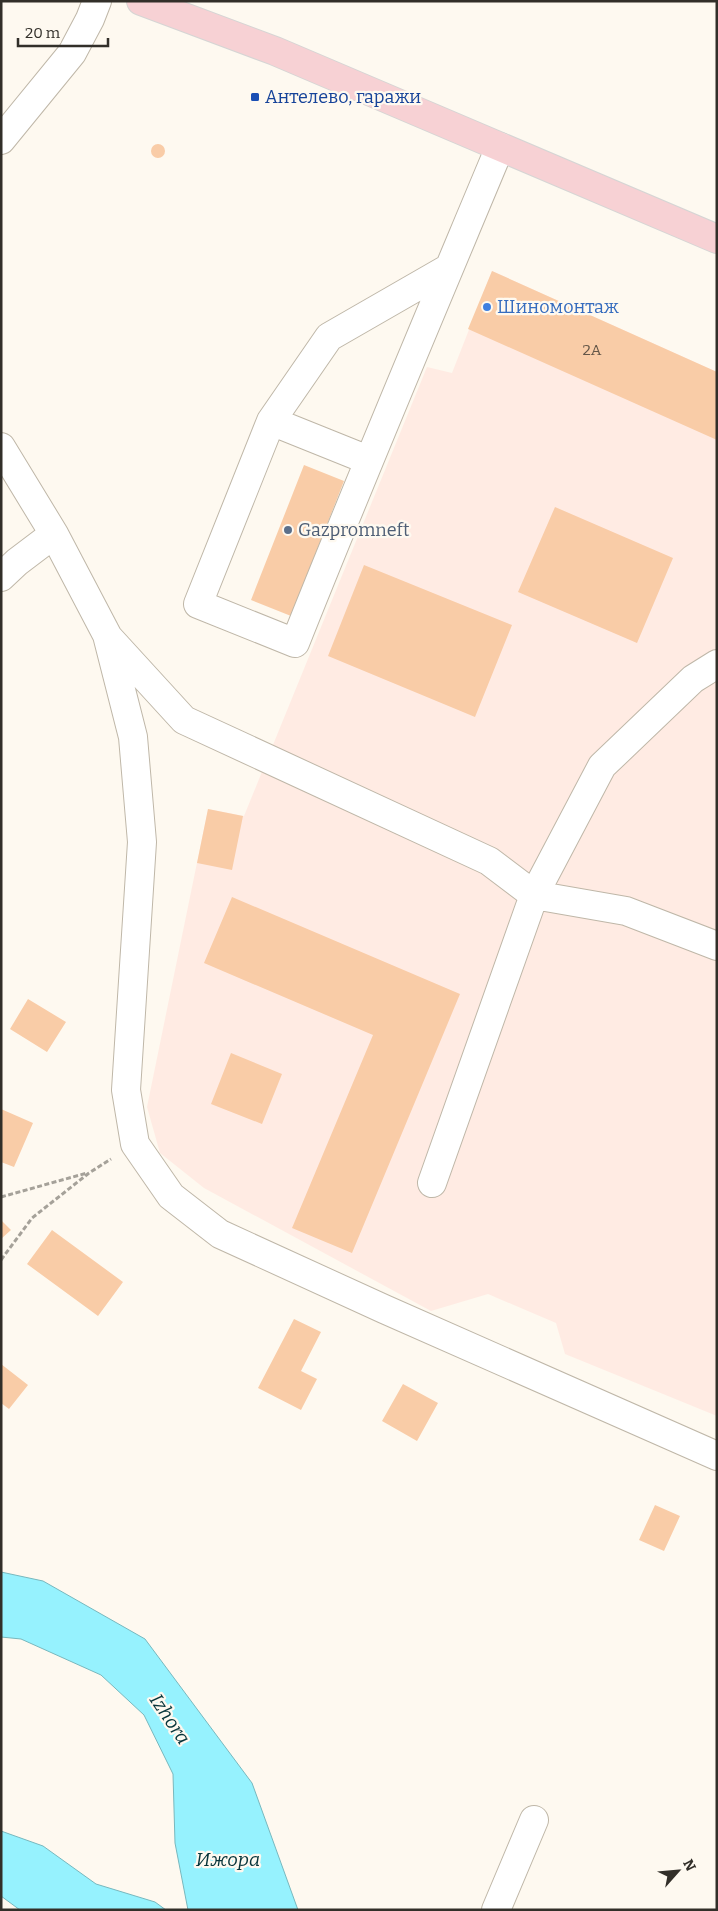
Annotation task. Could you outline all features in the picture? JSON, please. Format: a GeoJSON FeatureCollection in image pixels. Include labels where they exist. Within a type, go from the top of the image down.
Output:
{"type":"FeatureCollection","features":[{"type":"Feature","properties":{"kind":"main road"},"geometry":{"type":"LineString","coordinates":[[141,1],[275,51],[717,239]]}},
{"type":"Feature","properties":{"kind":"street"},"geometry":{"type":"LineString","coordinates":[[1,140],[72,53],[97,1]]}},
{"type":"Feature","properties":{"kind":"street"},"geometry":{"type":"LineString","coordinates":[[449,268],[329,337],[271,421],[198,604],[295,643],[368,460],[449,268],[500,147]]}},
{"type":"Feature","properties":{"kind":"street"},"geometry":{"type":"LineString","coordinates":[[271,421],[368,460]]}},
{"type":"Feature","properties":{"kind":"street"},"geometry":{"type":"LineString","coordinates":[[1,447],[77,574],[107,635],[132,737],[142,842],[126,1090],[135,1144],[171,1196],[220,1234],[384,1309],[717,1456]]}},
{"type":"Feature","properties":{"kind":"street"},"geometry":{"type":"LineString","coordinates":[[1,577],[17,562],[54,534]]}},
{"type":"Feature","properties":{"kind":"street"},"geometry":{"type":"LineString","coordinates":[[107,635],[184,720],[489,861],[534,895],[626,911],[717,946]]}},
{"type":"Feature","properties":{"kind":"street"},"geometry":{"type":"LineString","coordinates":[[432,1183],[534,895],[602,766],[692,679],[717,664]]}},
{"type":"Feature","properties":{"kind":"street"},"geometry":{"type":"LineString","coordinates":[[496,1910],[534,1820]]}},
{"type":"Feature","properties":{"kind":"path"},"geometry":{"type":"LineString","coordinates":[[1,1260],[32,1218],[89,1173],[135,1144]]}},
{"type":"Feature","properties":{"kind":"path"},"geometry":{"type":"LineString","coordinates":[[1,1197],[89,1173]]}},
{"type":"Feature","properties":{"kind":"shaded area"},"geometry":{"type":"Polygon","coordinates":[[[492,271],[717,372],[717,1416],[565,1354],[556,1323],[488,1294],[431,1311],[204,1188],[160,1153],[147,1107],[208,809],[244,816],[427,367],[452,373],[492,271]]]}},
{"type":"Feature","properties":{"kind":"water","name":"Ижора"},"geometry":{"type":"Polygon","coordinates":[[[1,1572],[43,1581],[145,1639],[252,1783],[298,1910],[188,1910],[175,1843],[173,1774],[144,1715],[101,1675],[21,1639],[1,1637],[1,1572]]]}},
{"type":"Feature","properties":{"kind":"water","name":"Ижора"},"geometry":{"type":"Polygon","coordinates":[[[1,1831],[43,1846],[96,1884],[155,1902],[166,1910],[20,1910],[1,1896],[1,1831]]]}},
{"type":"Feature","properties":{"kind":"building"},"geometry":{"type":"Polygon","coordinates":[[[155,144],[161,144],[165,151],[161,158],[155,158],[151,154],[151,148],[155,144]]]}},
{"type":"Feature","properties":{"kind":"building"},"geometry":{"type":"Polygon","coordinates":[[[492,271],[717,372],[717,440],[468,329],[492,271]]]}},
{"type":"Feature","properties":{"kind":"building"},"geometry":{"type":"Polygon","coordinates":[[[304,465],[344,481],[291,616],[251,600],[304,465]]]}},
{"type":"Feature","properties":{"kind":"building"},"geometry":{"type":"Polygon","coordinates":[[[555,507],[673,558],[637,643],[518,592],[555,507]]]}},
{"type":"Feature","properties":{"kind":"building"},"geometry":{"type":"Polygon","coordinates":[[[364,565],[512,625],[475,717],[328,656],[364,565]]]}},
{"type":"Feature","properties":{"kind":"building"},"geometry":{"type":"Polygon","coordinates":[[[208,809],[243,816],[232,870],[197,863],[208,809]]]}},
{"type":"Feature","properties":{"kind":"building"},"geometry":{"type":"Polygon","coordinates":[[[232,897],[460,994],[352,1253],[292,1228],[373,1035],[204,963],[232,897]]]}},
{"type":"Feature","properties":{"kind":"building"},"geometry":{"type":"Polygon","coordinates":[[[28,999],[66,1022],[47,1052],[10,1029],[28,999]]]}},
{"type":"Feature","properties":{"kind":"building"},"geometry":{"type":"Polygon","coordinates":[[[231,1053],[282,1074],[262,1124],[211,1104],[231,1053]]]}},
{"type":"Feature","properties":{"kind":"building"},"geometry":{"type":"Polygon","coordinates":[[[1,1109],[33,1123],[14,1167],[1,1162],[1,1109]]]}},
{"type":"Feature","properties":{"kind":"building"},"geometry":{"type":"Polygon","coordinates":[[[1,1220],[11,1230],[1,1239],[1,1220]]]}},
{"type":"Feature","properties":{"kind":"building"},"geometry":{"type":"Polygon","coordinates":[[[52,1230],[123,1282],[98,1316],[27,1264],[52,1230]]]}},
{"type":"Feature","properties":{"kind":"building"},"geometry":{"type":"Polygon","coordinates":[[[294,1319],[321,1332],[301,1371],[317,1379],[301,1410],[258,1388],[294,1319]]]}},
{"type":"Feature","properties":{"kind":"building"},"geometry":{"type":"Polygon","coordinates":[[[1,1364],[28,1385],[9,1409],[1,1403],[1,1364]]]}},
{"type":"Feature","properties":{"kind":"building"},"geometry":{"type":"Polygon","coordinates":[[[403,1384],[438,1403],[417,1441],[382,1421],[403,1384]]]}},
{"type":"Feature","properties":{"kind":"building"},"geometry":{"type":"Polygon","coordinates":[[[655,1505],[680,1516],[664,1551],[639,1540],[655,1505]]]}},
{"type":"Feature","properties":{"kind":"place","name":"Антелево, гаражи"},"geometry":{"type":"Point","coordinates":[255,97]}},
{"type":"Feature","properties":{"kind":"place","name":"Шиномонтаж"},"geometry":{"type":"Point","coordinates":[487,307]}},
{"type":"Feature","properties":{"kind":"place","name":"Gazpromneft"},"geometry":{"type":"Point","coordinates":[288,530]}},
{"type":"Feature","properties":{"kind":"water label","name":"Izhora"},"geometry":{"type":"Point","coordinates":[170,1719]}}]}
